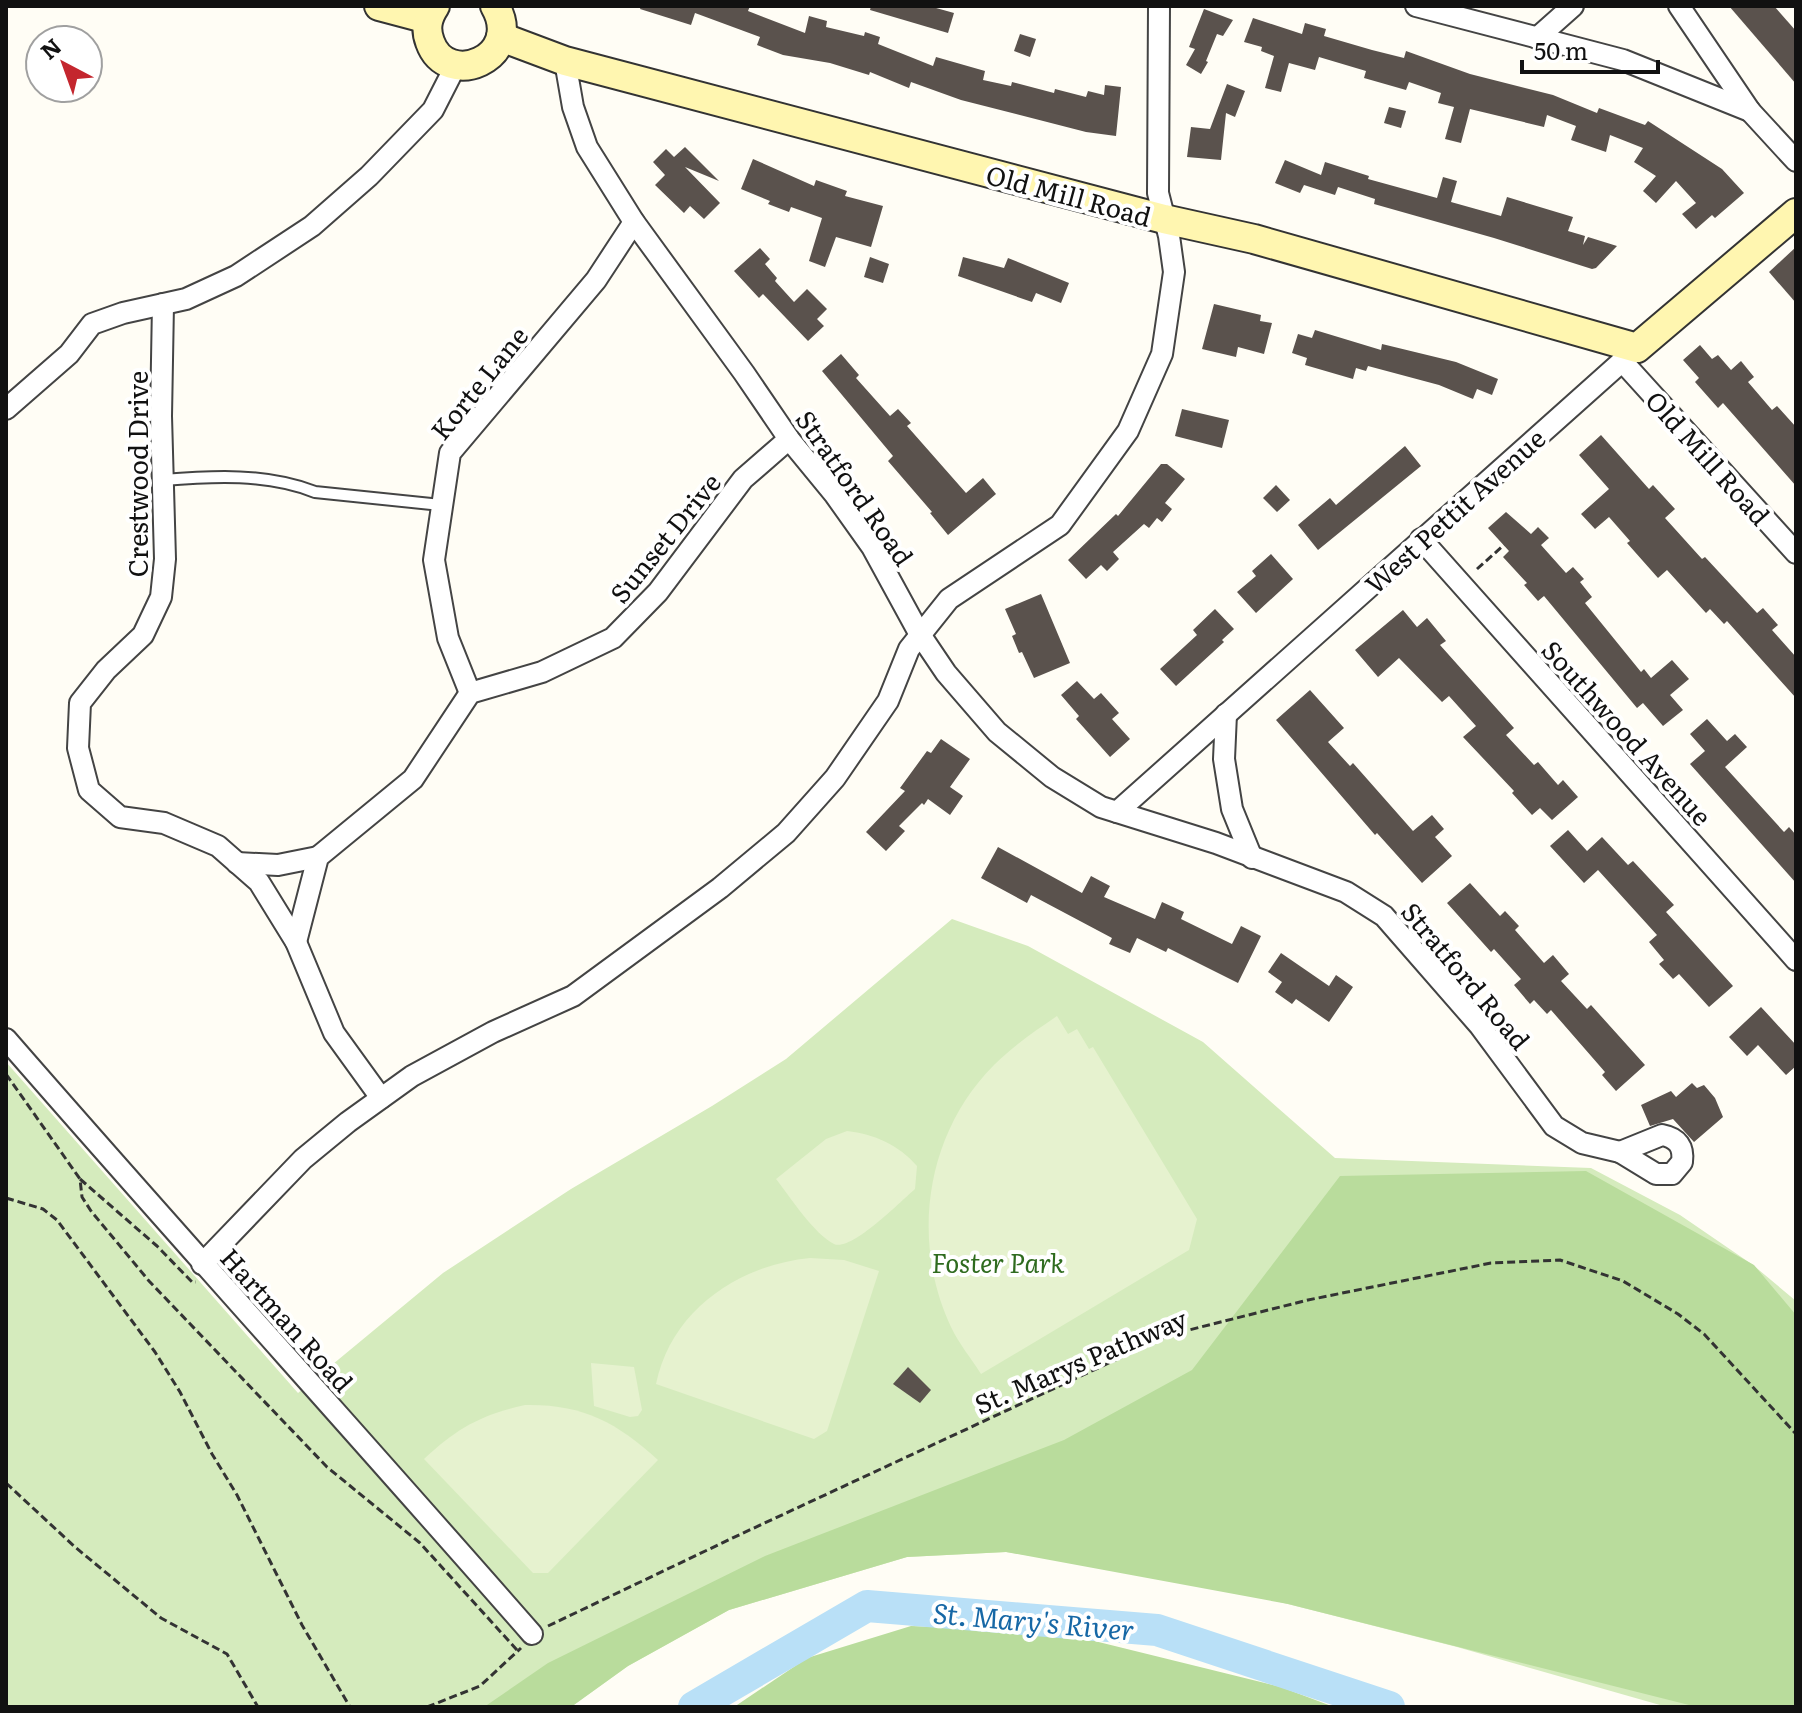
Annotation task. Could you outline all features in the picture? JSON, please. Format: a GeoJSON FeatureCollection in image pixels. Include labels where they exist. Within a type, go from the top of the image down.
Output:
{"type":"FeatureCollection","features":[{"type":"Feature","properties":{"kind":"main road"},"geometry":{"type":"LineString","coordinates":[[379,6],[431,12],[427,34],[432,48],[442,59],[456,65],[479,63],[489,57],[501,37],[502,26],[495,6]]}},
{"type":"Feature","properties":{"kind":"main road","name":"Old Mill Road"},"geometry":{"type":"LineString","coordinates":[[501,37],[565,61],[1164,219],[1254,239],[1630,354]]}},
{"type":"Feature","properties":{"kind":"main road","name":"West Pettit Avenue"},"geometry":{"type":"LineString","coordinates":[[1630,354],[1796,213]]}},
{"type":"Feature","properties":{"kind":"street"},"geometry":{"type":"LineString","coordinates":[[206,1268],[303,1159],[381,1098],[412,1076],[493,1032],[573,996],[720,888],[786,833],[835,778],[888,701],[909,649],[919,633],[949,599],[1060,525],[1128,431],[1162,354],[1174,272],[1158,193],[1159,6]]}},
{"type":"Feature","properties":{"kind":"street"},"geometry":{"type":"LineString","coordinates":[[1416,6],[1623,60],[1750,111]]}},
{"type":"Feature","properties":{"kind":"street"},"geometry":{"type":"LineString","coordinates":[[1537,38],[1573,6]]}},
{"type":"Feature","properties":{"kind":"street"},"geometry":{"type":"LineString","coordinates":[[1679,6],[1750,111],[1796,161]]}},
{"type":"Feature","properties":{"kind":"street","name":"Stratford Road"},"geometry":{"type":"LineString","coordinates":[[565,61],[573,107],[587,147],[634,222],[789,439],[872,547],[919,633],[946,673],[997,732],[1052,777],[1101,807],[1346,892],[1384,916],[1480,1026],[1554,1126],[1582,1143],[1620,1152]]}},
{"type":"Feature","properties":{"kind":"street"},"geometry":{"type":"LineString","coordinates":[[6,409],[69,354],[92,324],[123,313],[186,299],[236,276],[312,226],[369,176],[433,110],[456,65]]}},
{"type":"Feature","properties":{"kind":"street","name":"Korte Lane"},"geometry":{"type":"LineString","coordinates":[[470,693],[448,638],[434,560],[450,453],[596,280],[634,222]]}},
{"type":"Feature","properties":{"kind":"street","name":"Crestwood Drive"},"geometry":{"type":"LineString","coordinates":[[163,304],[165,559],[161,597],[143,635],[106,670],[80,703],[78,748],[89,790],[120,817],[164,823],[218,846],[259,882],[296,942],[334,1033],[381,1098]]}},
{"type":"Feature","properties":{"kind":"street","name":"West Pettit Avenue"},"geometry":{"type":"LineString","coordinates":[[1117,812],[1630,354]]}},
{"type":"Feature","properties":{"kind":"street","name":"Old Mill Road"},"geometry":{"type":"LineString","coordinates":[[1630,354],[1796,553]]}},
{"type":"Feature","properties":{"kind":"street","name":"Sunset Drive"},"geometry":{"type":"LineString","coordinates":[[470,693],[542,672],[613,638],[658,592],[743,479],[789,439]]}},
{"type":"Feature","properties":{"kind":"street","name":"Southwood Avenue"},"geometry":{"type":"LineString","coordinates":[[1421,539],[1796,960]]}},
{"type":"Feature","properties":{"kind":"street"},"geometry":{"type":"LineString","coordinates":[[237,863],[278,865],[318,857],[413,779],[470,693]]}},
{"type":"Feature","properties":{"kind":"street"},"geometry":{"type":"LineString","coordinates":[[1226,714],[1224,759],[1232,809],[1252,858]]}},
{"type":"Feature","properties":{"kind":"street"},"geometry":{"type":"LineString","coordinates":[[296,942],[318,857]]}},
{"type":"Feature","properties":{"kind":"street","name":"Hartman Road"},"geometry":{"type":"LineString","coordinates":[[6,1039],[532,1634]]}},
{"type":"Feature","properties":{"kind":"lane"},"geometry":{"type":"LineString","coordinates":[[163,480],[215,476],[249,478],[297,485],[315,492],[441,505]]}},
{"type":"Feature","properties":{"kind":"path"},"geometry":{"type":"LineString","coordinates":[[1477,569],[1504,545]]}},
{"type":"Feature","properties":{"kind":"path"},"geometry":{"type":"LineString","coordinates":[[6,1074],[80,1179],[157,1246],[192,1282],[197,1282],[206,1268]]}},
{"type":"Feature","properties":{"kind":"path"},"geometry":{"type":"LineString","coordinates":[[80,1179],[82,1197],[91,1211],[149,1281],[327,1467],[420,1543],[518,1652]]}},
{"type":"Feature","properties":{"kind":"path"},"geometry":{"type":"LineString","coordinates":[[6,1198],[43,1209],[57,1220],[155,1352],[237,1495],[302,1625],[350,1707]]}},
{"type":"Feature","properties":{"kind":"path","name":"St. Marys Pathway"},"geometry":{"type":"LineString","coordinates":[[427,1707],[480,1686],[518,1652],[532,1634],[1169,1335],[1308,1300],[1491,1263],[1560,1260],[1623,1281],[1678,1314],[1704,1334],[1796,1434]]}},
{"type":"Feature","properties":{"kind":"path"},"geometry":{"type":"LineString","coordinates":[[6,1483],[75,1547],[161,1618],[227,1654],[258,1707]]}},
{"type":"Feature","properties":{"kind":"green space","name":"Foster Park"},"geometry":{"type":"Polygon","coordinates":[[[952,919],[1028,946],[1203,1042],[1335,1158],[1591,1168],[1680,1215],[1753,1265],[1796,1301],[1796,1707],[1667,1707],[1457,1647],[1201,1582],[1006,1552],[907,1557],[729,1610],[628,1666],[571,1707],[6,1707],[6,1062],[298,1393],[443,1273],[571,1189],[786,1059],[952,919]]]}},
{"type":"Feature","properties":{"kind":"green space"},"geometry":{"type":"Polygon","coordinates":[[[1057,1016],[1068,1034],[1077,1029],[1089,1049],[1093,1047],[1197,1219],[1189,1250],[981,1374],[954,1333],[938,1294],[931,1259],[929,1224],[932,1189],[940,1155],[953,1122],[971,1092],[1001,1058],[1057,1016]]]}},
{"type":"Feature","properties":{"kind":"green space"},"geometry":{"type":"Polygon","coordinates":[[[847,1131],[867,1135],[902,1152],[917,1166],[915,1189],[863,1233],[842,1244],[834,1244],[811,1224],[776,1179],[826,1139],[847,1131]]]}},
{"type":"Feature","properties":{"kind":"green space"},"geometry":{"type":"Polygon","coordinates":[[[1586,1171],[1754,1265],[1796,1315],[1796,1707],[1697,1707],[1288,1604],[1006,1552],[907,1557],[729,1610],[628,1666],[571,1707],[484,1707],[548,1663],[765,1556],[1064,1440],[1192,1370],[1340,1176],[1586,1171]]]}},
{"type":"Feature","properties":{"kind":"green space"},"geometry":{"type":"Polygon","coordinates":[[[810,1258],[844,1260],[879,1271],[827,1431],[814,1439],[656,1384],[676,1334],[712,1296],[758,1270],[810,1258]]]}},
{"type":"Feature","properties":{"kind":"green space"},"geometry":{"type":"Polygon","coordinates":[[[591,1363],[634,1367],[642,1410],[638,1416],[630,1417],[594,1406],[591,1363]]]}},
{"type":"Feature","properties":{"kind":"green space"},"geometry":{"type":"Polygon","coordinates":[[[525,1405],[564,1408],[598,1418],[628,1435],[658,1460],[548,1573],[533,1573],[424,1459],[470,1424],[525,1405]]]}},
{"type":"Feature","properties":{"kind":"green space"},"geometry":{"type":"Polygon","coordinates":[[[911,1626],[1058,1632],[1281,1687],[1334,1707],[734,1707],[807,1658],[911,1626]]]}},
{"type":"Feature","properties":{"kind":"building"},"geometry":{"type":"Polygon","coordinates":[[[641,6],[750,6],[748,11],[805,33],[809,16],[827,21],[826,27],[864,36],[865,32],[880,37],[878,44],[933,66],[936,57],[985,71],[983,80],[1011,86],[1012,82],[1054,93],[1055,89],[1086,97],[1088,91],[1104,95],[1105,85],[1121,87],[1116,136],[1086,132],[961,100],[911,82],[909,88],[870,72],[869,75],[830,63],[783,55],[757,45],[760,37],[695,13],[691,25],[640,9],[641,6]]]}},
{"type":"Feature","properties":{"kind":"building"},"geometry":{"type":"Polygon","coordinates":[[[871,6],[929,6],[954,13],[948,33],[870,10],[871,6]]]}},
{"type":"Feature","properties":{"kind":"building"},"geometry":{"type":"Polygon","coordinates":[[[1729,6],[1774,6],[1796,31],[1796,84],[1729,6]]]}},
{"type":"Feature","properties":{"kind":"building"},"geometry":{"type":"Polygon","coordinates":[[[1204,9],[1233,20],[1223,36],[1217,34],[1201,74],[1186,65],[1195,49],[1189,47],[1204,9]]]}},
{"type":"Feature","properties":{"kind":"building"},"geometry":{"type":"Polygon","coordinates":[[[1253,18],[1302,34],[1305,23],[1326,29],[1324,36],[1372,50],[1404,58],[1406,51],[1470,74],[1553,95],[1597,113],[1599,108],[1645,125],[1648,121],[1722,169],[1744,193],[1715,218],[1712,215],[1696,229],[1682,214],[1696,203],[1676,181],[1656,203],[1643,191],[1656,176],[1634,162],[1643,148],[1610,135],[1606,152],[1571,140],[1576,126],[1547,115],[1544,127],[1470,109],[1461,143],[1445,139],[1454,107],[1438,103],[1441,93],[1409,82],[1406,90],[1364,78],[1366,71],[1319,57],[1315,70],[1289,63],[1281,92],[1265,88],[1274,56],[1261,51],[1262,47],[1244,42],[1253,18]]]}},
{"type":"Feature","properties":{"kind":"building"},"geometry":{"type":"Polygon","coordinates":[[[1020,34],[1036,39],[1030,57],[1014,51],[1020,34]]]}},
{"type":"Feature","properties":{"kind":"building"},"geometry":{"type":"Polygon","coordinates":[[[1227,84],[1245,91],[1235,117],[1226,113],[1221,160],[1187,157],[1191,127],[1210,129],[1227,84]]]}},
{"type":"Feature","properties":{"kind":"building"},"geometry":{"type":"Polygon","coordinates":[[[1389,107],[1406,111],[1401,128],[1384,123],[1389,107]]]}},
{"type":"Feature","properties":{"kind":"building"},"geometry":{"type":"Polygon","coordinates":[[[685,147],[719,181],[685,167],[720,203],[704,219],[690,206],[684,213],[655,185],[665,175],[653,162],[666,149],[674,157],[685,147]]]}},
{"type":"Feature","properties":{"kind":"building"},"geometry":{"type":"Polygon","coordinates":[[[753,159],[814,186],[816,180],[847,191],[845,196],[883,206],[871,247],[836,237],[825,267],[809,261],[822,218],[791,207],[789,212],[741,189],[753,159]]]}},
{"type":"Feature","properties":{"kind":"building"},"geometry":{"type":"Polygon","coordinates":[[[1285,160],[1321,175],[1325,162],[1369,176],[1368,179],[1437,198],[1443,177],[1457,181],[1451,202],[1501,216],[1507,197],[1573,217],[1568,231],[1585,236],[1583,245],[1588,237],[1617,246],[1592,269],[1374,204],[1375,199],[1338,187],[1335,195],[1304,185],[1300,193],[1275,183],[1285,160]]]}},
{"type":"Feature","properties":{"kind":"building"},"geometry":{"type":"Polygon","coordinates":[[[1796,247],[1796,303],[1769,272],[1796,247]]]}},
{"type":"Feature","properties":{"kind":"building"},"geometry":{"type":"Polygon","coordinates":[[[760,248],[770,259],[765,264],[777,278],[775,281],[794,302],[807,289],[827,309],[817,319],[824,326],[808,341],[763,294],[759,298],[734,271],[760,248]]]}},
{"type":"Feature","properties":{"kind":"building"},"geometry":{"type":"Polygon","coordinates":[[[870,257],[889,264],[883,283],[864,277],[870,257]]]}},
{"type":"Feature","properties":{"kind":"building"},"geometry":{"type":"Polygon","coordinates":[[[963,257],[1004,268],[1008,258],[1069,283],[1061,303],[1036,293],[1032,302],[958,276],[963,257]]]}},
{"type":"Feature","properties":{"kind":"building"},"geometry":{"type":"Polygon","coordinates":[[[1214,304],[1261,315],[1260,321],[1272,323],[1264,354],[1238,347],[1236,357],[1202,349],[1214,304]]]}},
{"type":"Feature","properties":{"kind":"building"},"geometry":{"type":"Polygon","coordinates":[[[1315,330],[1381,350],[1382,344],[1456,362],[1498,379],[1492,395],[1477,389],[1473,399],[1439,385],[1368,366],[1366,371],[1356,368],[1353,379],[1305,365],[1307,358],[1292,353],[1298,334],[1312,338],[1315,330]]]}},
{"type":"Feature","properties":{"kind":"building"},"geometry":{"type":"Polygon","coordinates":[[[1700,345],[1712,359],[1718,355],[1731,370],[1741,361],[1754,377],[1748,382],[1772,410],[1777,406],[1796,427],[1796,486],[1723,403],[1718,408],[1695,382],[1699,378],[1683,360],[1700,345]]]}},
{"type":"Feature","properties":{"kind":"building"},"geometry":{"type":"Polygon","coordinates":[[[841,354],[859,375],[856,378],[890,416],[898,409],[911,423],[907,426],[966,493],[983,478],[996,494],[948,535],[888,461],[893,456],[822,371],[841,354]]]}},
{"type":"Feature","properties":{"kind":"building"},"geometry":{"type":"Polygon","coordinates":[[[1182,409],[1229,420],[1222,448],[1175,436],[1182,409]]]}},
{"type":"Feature","properties":{"kind":"building"},"geometry":{"type":"Polygon","coordinates":[[[1601,435],[1649,489],[1653,485],[1675,509],[1665,518],[1702,559],[1705,557],[1757,613],[1763,608],[1778,625],[1772,630],[1796,657],[1796,698],[1727,621],[1724,624],[1710,609],[1706,613],[1667,570],[1658,578],[1609,517],[1595,529],[1581,514],[1609,489],[1579,455],[1601,435]]]}},
{"type":"Feature","properties":{"kind":"building"},"geometry":{"type":"Polygon","coordinates":[[[1405,446],[1421,466],[1318,550],[1298,525],[1330,498],[1336,505],[1405,446]]]}},
{"type":"Feature","properties":{"kind":"building"},"geometry":{"type":"Polygon","coordinates":[[[1161,464],[1167,464],[1185,479],[1165,503],[1172,509],[1162,522],[1157,518],[1149,528],[1144,524],[1113,552],[1119,559],[1107,571],[1101,565],[1086,579],[1068,560],[1116,514],[1118,516],[1161,464]]]}},
{"type":"Feature","properties":{"kind":"building"},"geometry":{"type":"Polygon","coordinates":[[[1276,485],[1290,500],[1277,512],[1263,498],[1276,485]]]}},
{"type":"Feature","properties":{"kind":"building"},"geometry":{"type":"Polygon","coordinates":[[[1506,512],[1531,534],[1538,527],[1549,538],[1541,545],[1566,573],[1573,567],[1584,579],[1580,582],[1592,597],[1585,603],[1641,672],[1644,669],[1651,678],[1672,660],[1689,679],[1670,695],[1683,710],[1663,726],[1643,703],[1637,708],[1544,596],[1538,601],[1524,585],[1527,583],[1503,557],[1509,551],[1488,528],[1506,512]]]}},
{"type":"Feature","properties":{"kind":"building"},"geometry":{"type":"Polygon","coordinates":[[[1271,554],[1293,579],[1256,613],[1237,592],[1256,576],[1252,571],[1271,554]]]}},
{"type":"Feature","properties":{"kind":"building"},"geometry":{"type":"Polygon","coordinates":[[[1041,594],[1070,663],[1034,678],[1022,652],[1019,653],[1012,636],[1016,634],[1005,609],[1041,594]]]}},
{"type":"Feature","properties":{"kind":"building"},"geometry":{"type":"Polygon","coordinates":[[[1215,609],[1234,629],[1176,686],[1160,669],[1197,635],[1193,630],[1215,609]]]}},
{"type":"Feature","properties":{"kind":"building"},"geometry":{"type":"Polygon","coordinates":[[[1403,610],[1417,627],[1427,618],[1446,641],[1440,645],[1514,728],[1506,735],[1534,765],[1538,762],[1558,785],[1563,780],[1578,797],[1552,820],[1540,808],[1532,815],[1512,793],[1514,791],[1463,737],[1476,726],[1449,696],[1442,702],[1399,658],[1378,677],[1355,650],[1403,610]]]}},
{"type":"Feature","properties":{"kind":"building"},"geometry":{"type":"Polygon","coordinates":[[[1077,681],[1094,699],[1101,693],[1119,713],[1112,719],[1130,739],[1110,757],[1076,719],[1079,716],[1061,695],[1077,681]]]}},
{"type":"Feature","properties":{"kind":"building"},"geometry":{"type":"Polygon","coordinates":[[[1310,690],[1344,728],[1328,742],[1350,766],[1353,763],[1413,831],[1432,815],[1444,829],[1435,837],[1452,856],[1422,883],[1377,833],[1375,835],[1276,720],[1310,690]]]}},
{"type":"Feature","properties":{"kind":"building"},"geometry":{"type":"Polygon","coordinates":[[[1707,719],[1727,741],[1735,734],[1747,747],[1725,767],[1784,832],[1789,827],[1796,835],[1796,883],[1690,764],[1705,751],[1690,734],[1707,719]]]}},
{"type":"Feature","properties":{"kind":"building"},"geometry":{"type":"Polygon","coordinates":[[[941,739],[970,759],[950,787],[963,796],[950,815],[928,799],[924,805],[922,803],[899,826],[905,831],[886,851],[866,832],[905,791],[900,788],[927,751],[931,753],[941,739]]]}},
{"type":"Feature","properties":{"kind":"building"},"geometry":{"type":"Polygon","coordinates":[[[1568,830],[1587,851],[1602,837],[1628,865],[1633,861],[1674,905],[1666,912],[1733,986],[1709,1007],[1679,974],[1673,979],[1659,964],[1664,960],[1649,942],[1657,935],[1598,870],[1584,883],[1550,846],[1568,830]]]}},
{"type":"Feature","properties":{"kind":"building"},"geometry":{"type":"Polygon","coordinates":[[[998,847],[1082,893],[1091,876],[1110,886],[1104,897],[1155,919],[1162,902],[1184,912],[1181,919],[1232,944],[1241,926],[1261,936],[1238,983],[1168,948],[1166,952],[1137,938],[1130,953],[1109,944],[1112,938],[1031,895],[1027,903],[981,878],[998,847]]]}},
{"type":"Feature","properties":{"kind":"building"},"geometry":{"type":"Polygon","coordinates":[[[1470,883],[1500,916],[1505,911],[1519,926],[1515,930],[1544,963],[1553,955],[1569,974],[1561,981],[1587,1009],[1591,1005],[1645,1065],[1616,1091],[1602,1075],[1605,1072],[1551,1010],[1547,1014],[1534,1000],[1530,1004],[1514,985],[1521,979],[1494,949],[1491,952],[1447,903],[1470,883]]]}},
{"type":"Feature","properties":{"kind":"building"},"geometry":{"type":"Polygon","coordinates":[[[1281,953],[1329,986],[1336,975],[1353,987],[1329,1022],[1296,999],[1292,1004],[1275,992],[1282,982],[1268,972],[1281,953]]]}},
{"type":"Feature","properties":{"kind":"building"},"geometry":{"type":"Polygon","coordinates":[[[1761,1007],[1796,1045],[1796,1066],[1786,1075],[1758,1045],[1747,1056],[1729,1037],[1761,1007]]]}},
{"type":"Feature","properties":{"kind":"building"},"geometry":{"type":"Polygon","coordinates":[[[1692,1083],[1697,1088],[1704,1085],[1715,1098],[1723,1117],[1694,1142],[1673,1119],[1650,1126],[1641,1105],[1671,1091],[1676,1097],[1692,1083]]]}},
{"type":"Feature","properties":{"kind":"building"},"geometry":{"type":"Polygon","coordinates":[[[908,1367],[931,1390],[920,1403],[893,1384],[908,1367]]]}},
{"type":"Feature","properties":{"kind":"waterway","name":"St. Mary's River"},"geometry":{"type":"LineString","coordinates":[[694,1707],[867,1606],[1157,1630],[1389,1707]]}}]}
